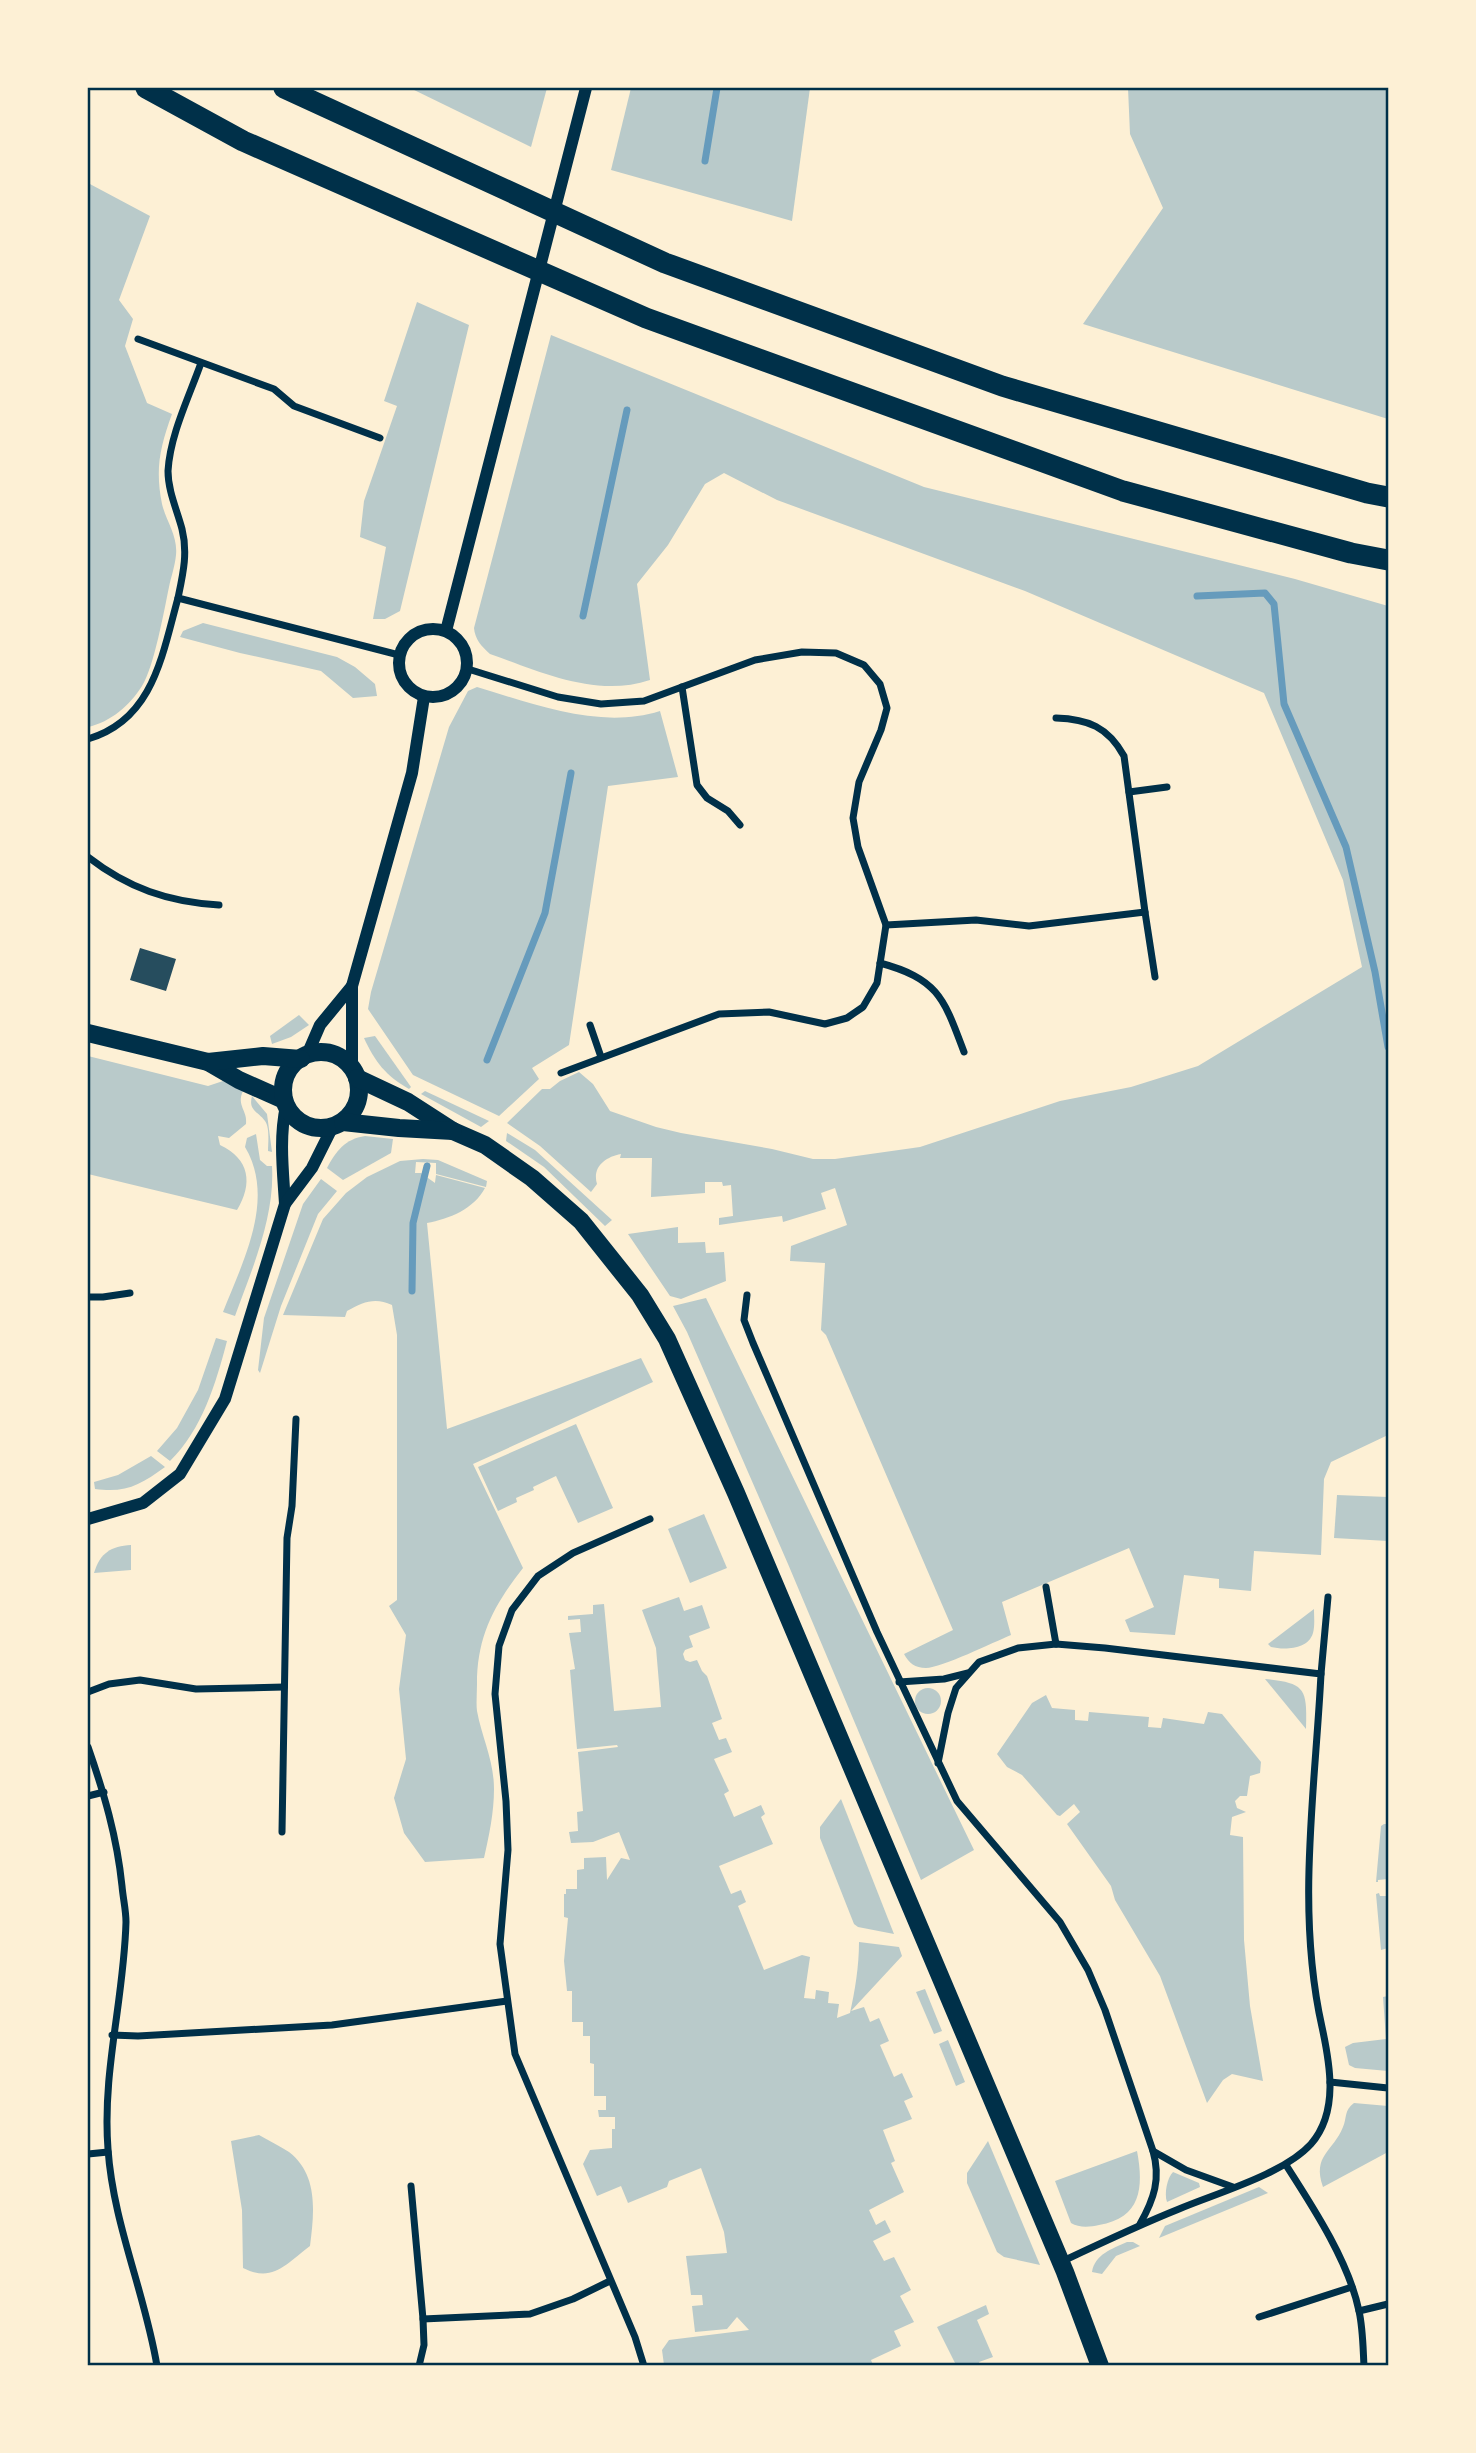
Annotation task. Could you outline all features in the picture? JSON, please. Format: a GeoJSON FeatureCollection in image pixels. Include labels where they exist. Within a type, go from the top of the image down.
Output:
{"type":"FeatureCollection","features":[{"type":"Feature","properties":{"kind":"highway"},"geometry":{"type":"LineString","coordinates":[[146,88],[243,141],[646,318],[1123,491],[1351,553],[1388,560]]}},
{"type":"Feature","properties":{"kind":"highway"},"geometry":{"type":"LineString","coordinates":[[284,88],[678,267],[1002,386],[1388,497]]}},
{"type":"Feature","properties":{"kind":"main road"},"geometry":{"type":"LineString","coordinates":[[88,1033],[208,1062],[285,1103]]}},
{"type":"Feature","properties":{"kind":"main road"},"geometry":{"type":"LineString","coordinates":[[453,1131],[338,1124],[311,1127],[292,1115],[285,1103],[286,1076],[292,1066],[304,1057],[319,1052],[332,1054],[343,1060],[354,1073],[408,1102],[453,1131],[485,1145],[532,1178],[581,1221],[640,1295],[667,1339],[750,1527],[1061,2262],[1100,2365]]}},
{"type":"Feature","properties":{"kind":"main road"},"geometry":{"type":"LineString","coordinates":[[208,1062],[262,1056],[304,1057]]}},
{"type":"Feature","properties":{"kind":"main road"},"geometry":{"type":"LineString","coordinates":[[338,1124],[351,1113],[357,1102],[359,1089],[354,1073]]}},
{"type":"Feature","properties":{"kind":"street"},"geometry":{"type":"LineString","coordinates":[[446,631],[586,88]]}},
{"type":"Feature","properties":{"kind":"street"},"geometry":{"type":"LineString","coordinates":[[138,339],[275,389],[294,406],[380,438]]}},
{"type":"Feature","properties":{"kind":"street"},"geometry":{"type":"LineString","coordinates":[[88,740],[113,730],[134,712],[149,691],[162,656],[186,558],[168,472],[172,445],[201,363]]}},
{"type":"Feature","properties":{"kind":"street"},"geometry":{"type":"LineString","coordinates":[[178,598],[399,655]]}},
{"type":"Feature","properties":{"kind":"street"},"geometry":{"type":"LineString","coordinates":[[435,628],[456,637],[464,646],[468,669],[457,689],[436,698],[424,696],[407,685],[399,666],[399,655],[412,636],[422,630],[435,628]]}},
{"type":"Feature","properties":{"kind":"street"},"geometry":{"type":"LineString","coordinates":[[468,669],[558,696],[601,704],[644,701],[755,660],[802,652],[836,653],[864,664],[880,684],[887,708],[881,730],[859,782],[853,818],[858,847],[886,925],[877,984],[863,1007],[847,1018],[825,1024],[769,1012],[719,1014],[561,1073]]}},
{"type":"Feature","properties":{"kind":"street"},"geometry":{"type":"LineString","coordinates":[[682,687],[697,785],[707,798],[729,811],[740,825]]}},
{"type":"Feature","properties":{"kind":"street"},"geometry":{"type":"LineString","coordinates":[[354,1073],[352,986],[412,773],[424,696]]}},
{"type":"Feature","properties":{"kind":"street"},"geometry":{"type":"LineString","coordinates":[[1056,718],[1091,723],[1116,742],[1124,756],[1155,977]]}},
{"type":"Feature","properties":{"kind":"street"},"geometry":{"type":"LineString","coordinates":[[1129,792],[1167,787]]}},
{"type":"Feature","properties":{"kind":"street"},"geometry":{"type":"LineString","coordinates":[[88,857],[110,874],[151,893],[185,903],[219,905]]}},
{"type":"Feature","properties":{"kind":"street"},"geometry":{"type":"LineString","coordinates":[[886,925],[976,920],[1029,926],[1145,912]]}},
{"type":"Feature","properties":{"kind":"street"},"geometry":{"type":"LineString","coordinates":[[880,963],[902,969],[926,981],[948,1009],[964,1052]]}},
{"type":"Feature","properties":{"kind":"street"},"geometry":{"type":"LineString","coordinates":[[304,1057],[320,1024],[352,986]]}},
{"type":"Feature","properties":{"kind":"street"},"geometry":{"type":"LineString","coordinates":[[590,1024],[601,1057]]}},
{"type":"Feature","properties":{"kind":"street"},"geometry":{"type":"LineString","coordinates":[[285,1103],[282,1160],[285,1204]]}},
{"type":"Feature","properties":{"kind":"street"},"geometry":{"type":"LineString","coordinates":[[88,1519],[143,1503],[180,1474],[225,1399],[285,1204],[312,1168],[338,1124]]}},
{"type":"Feature","properties":{"kind":"street"},"geometry":{"type":"LineString","coordinates":[[88,1297],[130,1293]]}},
{"type":"Feature","properties":{"kind":"street"},"geometry":{"type":"LineString","coordinates":[[747,1295],[744,1320],[753,1343],[899,1682],[957,1801],[1060,1922],[1088,1970],[1105,2010],[1157,2166],[1154,2200],[1140,2225]]}},
{"type":"Feature","properties":{"kind":"street"},"geometry":{"type":"LineString","coordinates":[[282,1832],[287,1538],[292,1506],[296,1419]]}},
{"type":"Feature","properties":{"kind":"street"},"geometry":{"type":"LineString","coordinates":[[643,2365],[635,2337],[516,2054],[500,1944],[508,1865],[506,1801],[495,1694],[499,1646],[512,1610],[538,1576],[573,1553],[650,1519]]}},
{"type":"Feature","properties":{"kind":"street"},"geometry":{"type":"LineString","coordinates":[[1046,1587],[1056,1644]]}},
{"type":"Feature","properties":{"kind":"street"},"geometry":{"type":"LineString","coordinates":[[1061,2262],[1140,2225],[1286,2165],[1311,2144],[1321,2128],[1330,2082],[1329,2054],[1315,1991],[1308,1910],[1310,1824],[1328,1597]]}},
{"type":"Feature","properties":{"kind":"street"},"geometry":{"type":"LineString","coordinates":[[938,1763],[956,1688],[979,1662],[1018,1648],[1056,1644],[1321,1674]]}},
{"type":"Feature","properties":{"kind":"street"},"geometry":{"type":"LineString","coordinates":[[899,1682],[944,1679],[970,1673]]}},
{"type":"Feature","properties":{"kind":"street"},"geometry":{"type":"LineString","coordinates":[[88,1692],[109,1684],[140,1680],[196,1689],[284,1688]]}},
{"type":"Feature","properties":{"kind":"street"},"geometry":{"type":"LineString","coordinates":[[88,1747],[104,1792],[120,1862],[126,1920],[107,2093],[108,2152],[118,2208],[157,2365]]}},
{"type":"Feature","properties":{"kind":"street"},"geometry":{"type":"LineString","coordinates":[[88,1796],[104,1792]]}},
{"type":"Feature","properties":{"kind":"street"},"geometry":{"type":"LineString","coordinates":[[112,2035],[138,2036],[332,2025],[507,2001]]}},
{"type":"Feature","properties":{"kind":"street"},"geometry":{"type":"LineString","coordinates":[[1330,2082],[1388,2088]]}},
{"type":"Feature","properties":{"kind":"street"},"geometry":{"type":"LineString","coordinates":[[1153,2151],[1185,2170],[1233,2187]]}},
{"type":"Feature","properties":{"kind":"street"},"geometry":{"type":"LineString","coordinates":[[88,2154],[108,2152]]}},
{"type":"Feature","properties":{"kind":"street"},"geometry":{"type":"LineString","coordinates":[[1286,2165],[1332,2241],[1352,2287],[1359,2311],[1364,2365]]}},
{"type":"Feature","properties":{"kind":"street"},"geometry":{"type":"LineString","coordinates":[[411,2186],[424,2345],[419,2365]]}},
{"type":"Feature","properties":{"kind":"street"},"geometry":{"type":"LineString","coordinates":[[422,2319],[530,2314],[573,2299],[610,2280]]}},
{"type":"Feature","properties":{"kind":"street"},"geometry":{"type":"LineString","coordinates":[[1259,2318],[1352,2287]]}},
{"type":"Feature","properties":{"kind":"street"},"geometry":{"type":"LineString","coordinates":[[1359,2311],[1388,2304]]}},
{"type":"Feature","properties":{"kind":"shaded area"},"geometry":{"type":"Polygon","coordinates":[[[410,88],[547,88],[531,147],[410,88]]]}},
{"type":"Feature","properties":{"kind":"shaded area"},"geometry":{"type":"Polygon","coordinates":[[[631,88],[810,88],[792,221],[611,170],[631,88]]]}},
{"type":"Feature","properties":{"kind":"shaded area"},"geometry":{"type":"Polygon","coordinates":[[[1128,88],[1388,88],[1388,419],[1083,324],[1163,208],[1130,134],[1128,88]]]}},
{"type":"Feature","properties":{"kind":"shaded area"},"geometry":{"type":"Polygon","coordinates":[[[88,183],[150,216],[119,300],[133,319],[125,346],[147,403],[172,414],[164,437],[159,480],[162,504],[176,548],[158,638],[151,666],[142,686],[119,712],[88,727],[88,183]]]}},
{"type":"Feature","properties":{"kind":"shaded area"},"geometry":{"type":"Polygon","coordinates":[[[417,302],[469,325],[400,611],[385,619],[373,619],[386,547],[360,537],[364,501],[397,406],[384,401],[417,302]]]}},
{"type":"Feature","properties":{"kind":"shaded area"},"geometry":{"type":"Polygon","coordinates":[[[551,335],[924,487],[1295,579],[1388,606],[1388,1435],[1331,1462],[1324,1479],[1321,1555],[1254,1551],[1251,1591],[1219,1588],[1219,1579],[1184,1575],[1175,1635],[1130,1632],[1125,1620],[1154,1607],[1129,1548],[1002,1602],[1011,1635],[943,1664],[926,1668],[916,1666],[904,1654],[953,1630],[826,1335],[821,1330],[825,1263],[790,1261],[791,1246],[847,1225],[835,1188],[821,1193],[826,1209],[783,1222],[782,1216],[719,1225],[719,1218],[733,1216],[731,1185],[705,1182],[705,1193],[651,1197],[652,1158],[620,1158],[621,1154],[601,1164],[596,1173],[597,1184],[591,1192],[540,1146],[507,1123],[542,1089],[550,1089],[579,1072],[593,1084],[610,1111],[681,1133],[813,1159],[835,1159],[920,1147],[1060,1101],[1131,1087],[1198,1066],[1362,967],[1343,880],[1264,693],[1025,591],[777,500],[724,473],[705,484],[668,545],[637,584],[650,680],[630,685],[589,684],[549,675],[490,654],[479,642],[474,628],[551,335]]]}},
{"type":"Feature","properties":{"kind":"shaded area"},"geometry":{"type":"Polygon","coordinates":[[[203,623],[337,657],[355,667],[375,684],[377,696],[353,698],[321,671],[180,637],[183,631],[203,623]]]}},
{"type":"Feature","properties":{"kind":"shaded area"},"geometry":{"type":"Polygon","coordinates":[[[477,687],[544,707],[591,716],[614,718],[660,711],[678,777],[608,786],[569,1045],[532,1068],[539,1079],[499,1116],[413,1075],[368,1009],[449,727],[468,691],[477,687]]]}},
{"type":"Feature","properties":{"kind":"shaded area"},"geometry":{"type":"Polygon","coordinates":[[[299,1015],[309,1025],[291,1037],[272,1044],[270,1036],[299,1015]]]}},
{"type":"Feature","properties":{"kind":"shaded area"},"geometry":{"type":"Polygon","coordinates":[[[375,1036],[411,1087],[409,1089],[382,1068],[372,1054],[364,1038],[375,1036]]]}},
{"type":"Feature","properties":{"kind":"shaded area"},"geometry":{"type":"Polygon","coordinates":[[[88,1056],[208,1086],[223,1081],[243,1091],[241,1104],[246,1124],[229,1138],[218,1136],[220,1145],[238,1157],[246,1173],[245,1191],[237,1210],[88,1174],[88,1056]]]}},
{"type":"Feature","properties":{"kind":"shaded area"},"geometry":{"type":"Polygon","coordinates":[[[425,1091],[489,1121],[481,1127],[421,1094],[425,1091]]]}},
{"type":"Feature","properties":{"kind":"shaded area"},"geometry":{"type":"Polygon","coordinates":[[[252,1096],[267,1114],[272,1152],[268,1151],[267,1124],[251,1105],[252,1096]]]}},
{"type":"Feature","properties":{"kind":"shaded area"},"geometry":{"type":"Polygon","coordinates":[[[507,1133],[535,1150],[612,1220],[605,1226],[544,1167],[506,1141],[507,1133]]]}},
{"type":"Feature","properties":{"kind":"shaded area"},"geometry":{"type":"Polygon","coordinates":[[[256,1134],[260,1160],[267,1166],[272,1166],[270,1204],[261,1242],[235,1316],[223,1312],[247,1251],[257,1209],[254,1167],[245,1147],[247,1138],[256,1134]]]}},
{"type":"Feature","properties":{"kind":"shaded area"},"geometry":{"type":"Polygon","coordinates":[[[365,1136],[393,1139],[391,1153],[343,1180],[327,1168],[342,1147],[365,1136]]]}},
{"type":"Feature","properties":{"kind":"shaded area"},"geometry":{"type":"Polygon","coordinates":[[[438,1160],[487,1181],[486,1187],[436,1174],[436,1163],[416,1162],[415,1173],[421,1173],[435,1183],[436,1175],[485,1188],[474,1202],[460,1212],[427,1223],[447,1429],[641,1358],[653,1382],[473,1464],[523,1568],[496,1608],[480,1651],[477,1711],[490,1759],[494,1789],[484,1858],[425,1862],[404,1833],[394,1798],[406,1759],[399,1689],[406,1635],[389,1606],[397,1600],[397,1335],[392,1305],[380,1301],[369,1302],[347,1311],[345,1317],[283,1315],[323,1219],[346,1193],[367,1177],[400,1161],[438,1160]]]}},
{"type":"Feature","properties":{"kind":"shaded area"},"geometry":{"type":"Polygon","coordinates":[[[321,1179],[337,1191],[318,1214],[281,1306],[260,1373],[258,1370],[264,1318],[303,1204],[321,1179]]]}},
{"type":"Feature","properties":{"kind":"shaded area"},"geometry":{"type":"Polygon","coordinates":[[[678,1227],[678,1243],[705,1242],[706,1253],[724,1252],[726,1281],[681,1299],[670,1296],[628,1234],[678,1227]]]}},
{"type":"Feature","properties":{"kind":"shaded area"},"geometry":{"type":"Polygon","coordinates":[[[706,1298],[974,1850],[921,1880],[788,1564],[687,1332],[673,1306],[706,1298]]]}},
{"type":"Feature","properties":{"kind":"shaded area"},"geometry":{"type":"Polygon","coordinates":[[[216,1338],[227,1341],[213,1389],[191,1435],[170,1461],[157,1451],[177,1428],[198,1390],[216,1338]]]}},
{"type":"Feature","properties":{"kind":"shaded area"},"geometry":{"type":"Polygon","coordinates":[[[576,1424],[613,1508],[578,1523],[556,1476],[533,1487],[534,1490],[516,1498],[517,1502],[498,1511],[478,1467],[576,1424]]]}},
{"type":"Feature","properties":{"kind":"shaded area"},"geometry":{"type":"Polygon","coordinates":[[[151,1456],[165,1467],[148,1479],[125,1489],[95,1489],[94,1482],[118,1475],[151,1456]]]}},
{"type":"Feature","properties":{"kind":"shaded area"},"geometry":{"type":"Polygon","coordinates":[[[1337,1495],[1388,1497],[1388,1541],[1334,1538],[1337,1495]]]}},
{"type":"Feature","properties":{"kind":"shaded area"},"geometry":{"type":"Polygon","coordinates":[[[704,1514],[727,1568],[690,1583],[668,1529],[704,1514]]]}},
{"type":"Feature","properties":{"kind":"shaded area"},"geometry":{"type":"Polygon","coordinates":[[[131,1545],[131,1570],[94,1573],[107,1552],[131,1545]]]}},
{"type":"Feature","properties":{"kind":"shaded area"},"geometry":{"type":"Polygon","coordinates":[[[679,1597],[684,1611],[702,1605],[710,1628],[689,1636],[693,1647],[685,1650],[683,1654],[685,1660],[697,1660],[707,1676],[722,1719],[712,1723],[719,1740],[726,1738],[732,1752],[714,1759],[729,1791],[724,1794],[734,1817],[761,1805],[765,1814],[761,1817],[773,1844],[719,1866],[731,1894],[741,1890],[746,1902],[738,1906],[764,1970],[802,1955],[810,1957],[804,1998],[815,1999],[816,1990],[829,1992],[828,2003],[839,2004],[837,2018],[850,2013],[859,1942],[899,1947],[902,1956],[851,2011],[864,2007],[870,2022],[879,2018],[889,2041],[880,2045],[894,2077],[902,2073],[913,2097],[904,2101],[912,2119],[883,2130],[895,2161],[891,2163],[904,2192],[869,2210],[876,2225],[885,2220],[891,2232],[873,2241],[884,2261],[894,2257],[911,2290],[900,2296],[914,2322],[894,2331],[901,2346],[871,2360],[873,2365],[664,2365],[662,2350],[669,2340],[749,2330],[737,2317],[727,2329],[695,2332],[692,2306],[703,2305],[702,2295],[691,2295],[686,2256],[727,2253],[724,2232],[701,2168],[669,2181],[667,2187],[628,2203],[621,2186],[597,2196],[583,2164],[590,2150],[612,2148],[615,2117],[599,2117],[598,2110],[606,2110],[606,2096],[594,2096],[594,2064],[590,2063],[590,2036],[583,2036],[583,2022],[572,2022],[572,1991],[567,1991],[564,1961],[568,1918],[564,1917],[564,1894],[566,1889],[577,1889],[577,1870],[584,1869],[584,1858],[606,1857],[607,1880],[621,1858],[630,1860],[619,1832],[593,1842],[571,1843],[569,1832],[578,1831],[577,1812],[583,1811],[578,1752],[618,1747],[577,1749],[570,1670],[575,1669],[569,1633],[581,1632],[580,1619],[568,1620],[568,1616],[593,1614],[593,1605],[604,1604],[614,1711],[661,1707],[656,1648],[642,1610],[679,1597]]]}},
{"type":"Feature","properties":{"kind":"shaded area"},"geometry":{"type":"Polygon","coordinates":[[[1314,1609],[1313,1633],[1306,1643],[1289,1648],[1271,1647],[1268,1644],[1314,1609]]]}},
{"type":"Feature","properties":{"kind":"shaded area"},"geometry":{"type":"Polygon","coordinates":[[[1265,1679],[1289,1683],[1301,1690],[1306,1705],[1306,1729],[1265,1679]]]}},
{"type":"Feature","properties":{"kind":"shaded area"},"geometry":{"type":"Polygon","coordinates":[[[928,1688],[937,1692],[941,1701],[937,1710],[928,1714],[919,1710],[915,1701],[919,1692],[928,1688]]]}},
{"type":"Feature","properties":{"kind":"shaded area"},"geometry":{"type":"Polygon","coordinates":[[[1046,1695],[1052,1708],[1075,1710],[1075,1720],[1088,1721],[1089,1712],[1149,1717],[1148,1727],[1161,1728],[1163,1718],[1204,1724],[1208,1712],[1222,1714],[1261,1762],[1260,1773],[1250,1776],[1247,1796],[1240,1796],[1235,1801],[1237,1808],[1246,1812],[1232,1817],[1230,1835],[1243,1837],[1244,1940],[1250,2006],[1263,2081],[1232,2074],[1223,2080],[1207,2103],[1160,1976],[1115,1900],[1111,1886],[1067,1824],[1080,1812],[1074,1804],[1060,1816],[1057,1815],[1022,1775],[1007,1767],[997,1754],[1032,1703],[1046,1695]]]}},
{"type":"Feature","properties":{"kind":"shaded area"},"geometry":{"type":"Polygon","coordinates":[[[841,1799],[894,1934],[854,1924],[820,1838],[820,1827],[841,1799]]]}},
{"type":"Feature","properties":{"kind":"shaded area"},"geometry":{"type":"Polygon","coordinates":[[[1388,1824],[1388,1879],[1376,1882],[1381,1826],[1388,1824]]]}},
{"type":"Feature","properties":{"kind":"shaded area"},"geometry":{"type":"Polygon","coordinates":[[[1379,1893],[1380,1896],[1388,1896],[1388,1948],[1381,1950],[1376,1894],[1379,1893]]]}},
{"type":"Feature","properties":{"kind":"shaded area"},"geometry":{"type":"Polygon","coordinates":[[[925,1989],[942,2031],[934,2034],[916,1992],[925,1989]]]}},
{"type":"Feature","properties":{"kind":"shaded area"},"geometry":{"type":"Polygon","coordinates":[[[1388,1996],[1388,2071],[1349,2065],[1345,2047],[1353,2043],[1386,2039],[1383,1997],[1388,1996]]]}},
{"type":"Feature","properties":{"kind":"shaded area"},"geometry":{"type":"Polygon","coordinates":[[[948,2040],[965,2082],[956,2086],[939,2044],[948,2040]]]}},
{"type":"Feature","properties":{"kind":"shaded area"},"geometry":{"type":"Polygon","coordinates":[[[1354,2103],[1388,2106],[1388,2152],[1323,2187],[1320,2176],[1322,2161],[1339,2135],[1347,2111],[1354,2103]]]}},
{"type":"Feature","properties":{"kind":"shaded area"},"geometry":{"type":"Polygon","coordinates":[[[259,2135],[299,2161],[310,2183],[313,2208],[310,2246],[286,2265],[263,2273],[243,2268],[242,2210],[231,2141],[259,2135]]]}},
{"type":"Feature","properties":{"kind":"shaded area"},"geometry":{"type":"Polygon","coordinates":[[[988,2141],[1040,2265],[1004,2257],[997,2252],[967,2183],[967,2173],[988,2141]]]}},
{"type":"Feature","properties":{"kind":"shaded area"},"geometry":{"type":"Polygon","coordinates":[[[1137,2151],[1139,2189],[1131,2208],[1124,2216],[1085,2227],[1071,2223],[1055,2181],[1137,2151]]]}},
{"type":"Feature","properties":{"kind":"shaded area"},"geometry":{"type":"Polygon","coordinates":[[[1173,2172],[1199,2183],[1200,2187],[1167,2202],[1167,2186],[1173,2172]]]}},
{"type":"Feature","properties":{"kind":"shaded area"},"geometry":{"type":"Polygon","coordinates":[[[1259,2187],[1268,2193],[1159,2238],[1165,2226],[1259,2187]]]}},
{"type":"Feature","properties":{"kind":"shaded area"},"geometry":{"type":"Polygon","coordinates":[[[1127,2242],[1140,2246],[1116,2256],[1102,2274],[1092,2272],[1100,2256],[1127,2242]]]}},
{"type":"Feature","properties":{"kind":"shaded area"},"geometry":{"type":"Polygon","coordinates":[[[986,2305],[989,2314],[977,2320],[993,2357],[979,2362],[980,2365],[956,2365],[937,2327],[986,2305]]]}},
{"type":"Feature","properties":{"kind":"building"},"geometry":{"type":"Polygon","coordinates":[[[140,948],[176,959],[166,991],[130,980],[140,948]]]}},
{"type":"Feature","properties":{"kind":"waterway"},"geometry":{"type":"LineString","coordinates":[[705,161],[717,88]]}},
{"type":"Feature","properties":{"kind":"waterway"},"geometry":{"type":"LineString","coordinates":[[583,616],[627,410]]}},
{"type":"Feature","properties":{"kind":"waterway"},"geometry":{"type":"LineString","coordinates":[[1197,596],[1265,593],[1274,604],[1284,704],[1346,847],[1375,972],[1388,1047]]}},
{"type":"Feature","properties":{"kind":"waterway"},"geometry":{"type":"LineString","coordinates":[[487,1060],[545,913],[571,773]]}},
{"type":"Feature","properties":{"kind":"waterway"},"geometry":{"type":"LineString","coordinates":[[412,1291],[413,1223],[427,1166]]}}]}
